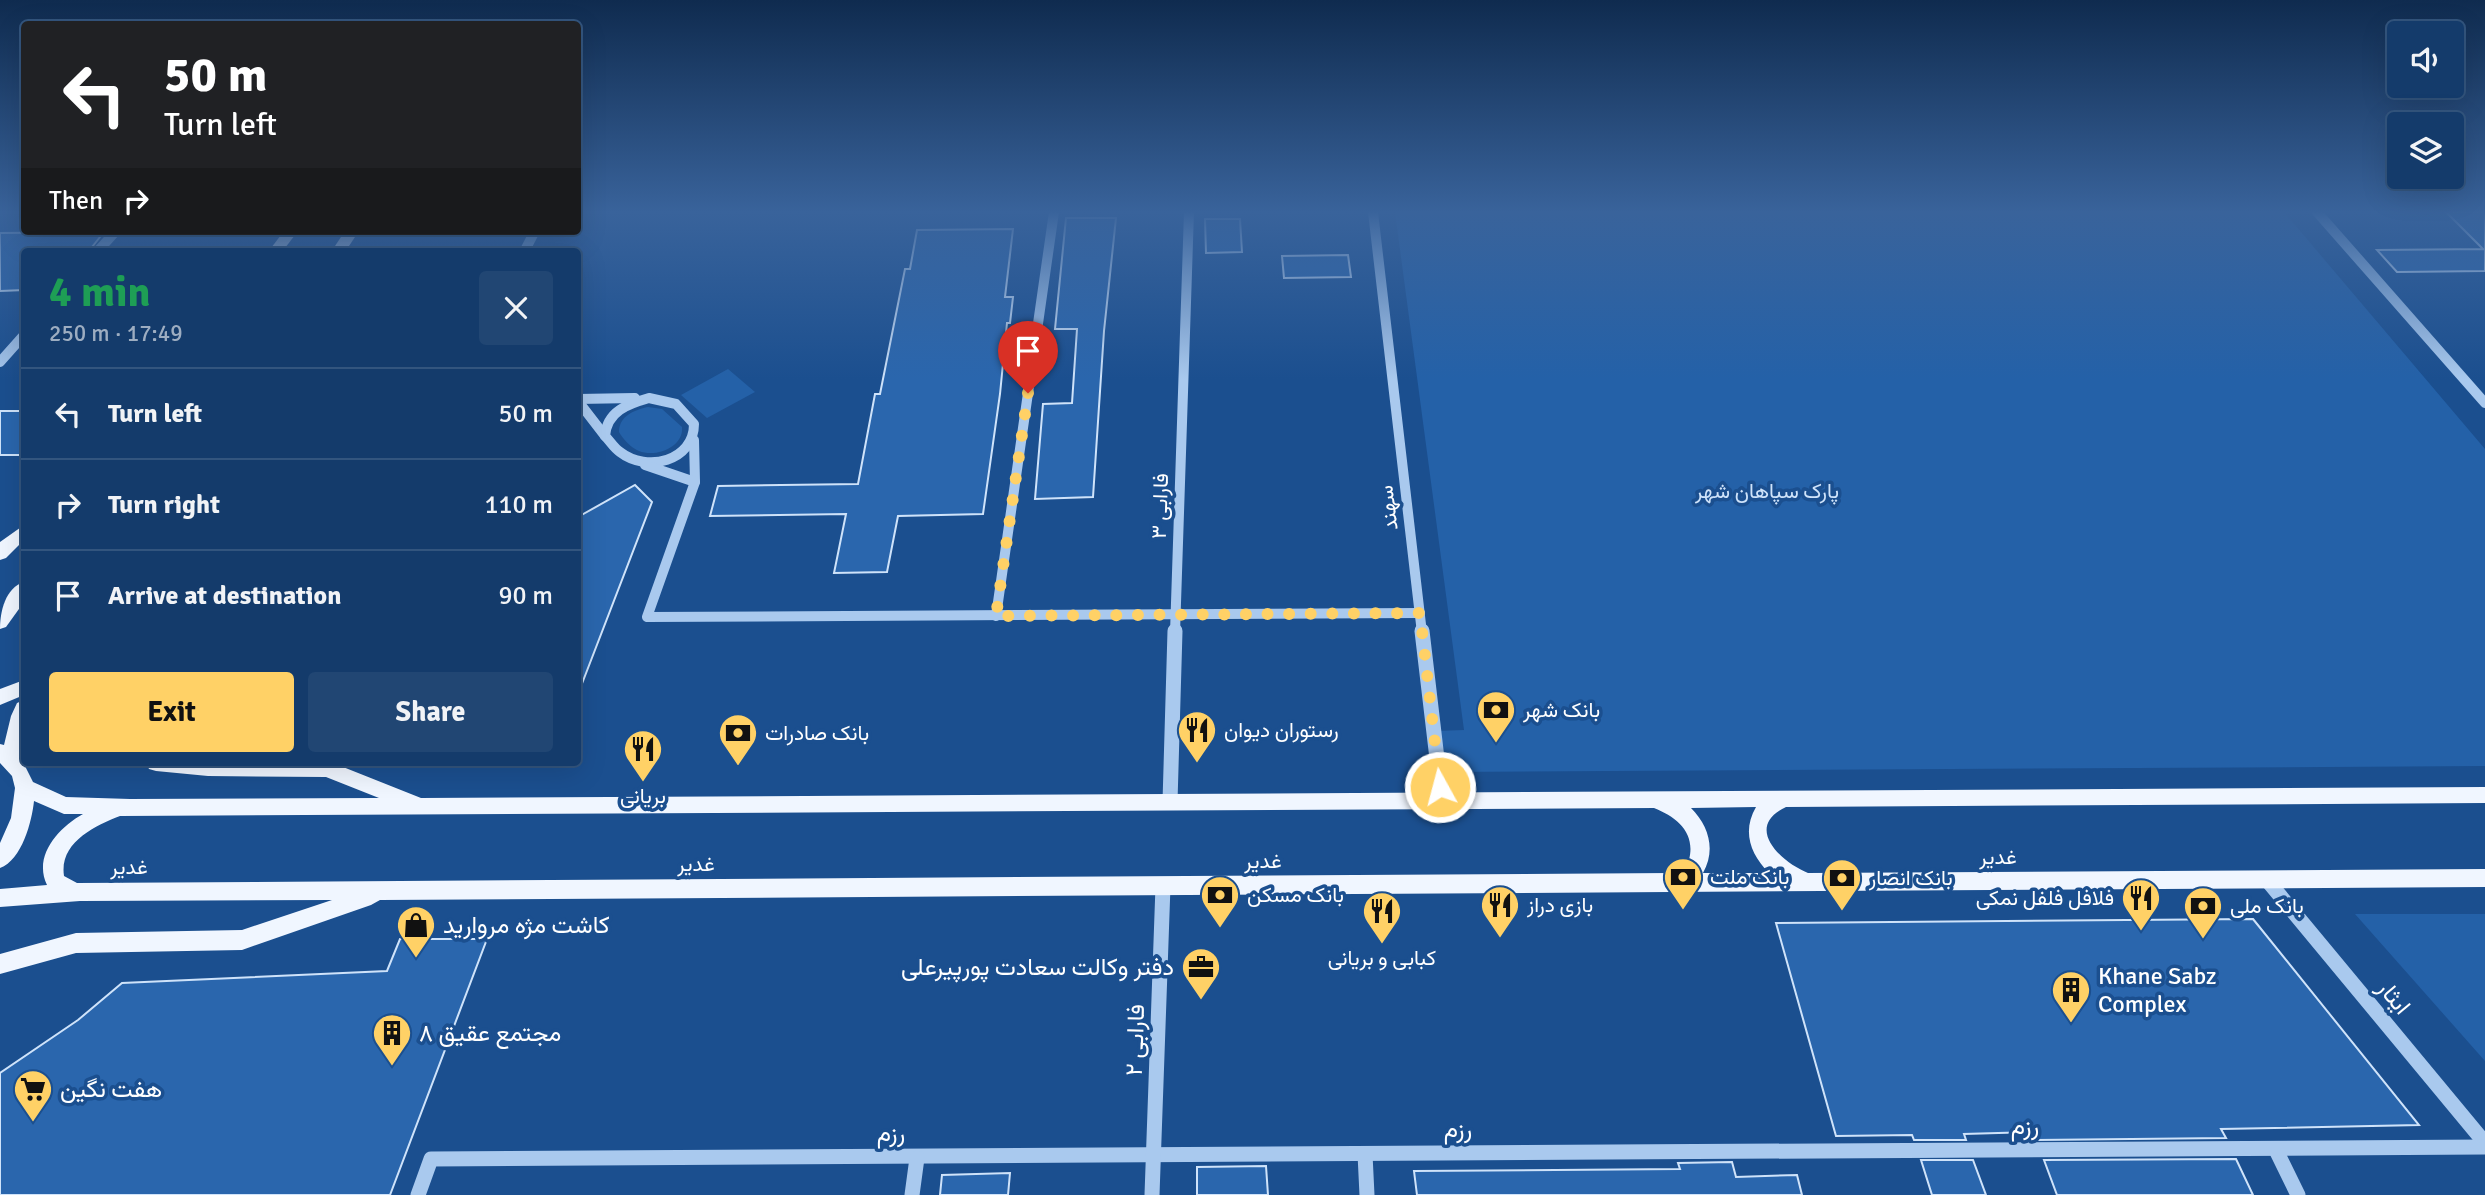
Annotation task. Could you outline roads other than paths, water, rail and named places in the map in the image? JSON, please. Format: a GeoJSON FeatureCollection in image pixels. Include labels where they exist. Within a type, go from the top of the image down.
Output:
{"type":"FeatureCollection","features":[{"type":"Feature","properties":{"kind":"main road"},"geometry":{"type":"LineString","coordinates":[[0,554],[21,533]]}},
{"type":"Feature","properties":{"kind":"main road"},"geometry":{"type":"LineString","coordinates":[[0,622],[21,593]]}},
{"type":"Feature","properties":{"kind":"main road"},"geometry":{"type":"LineString","coordinates":[[0,697],[21,688]]}},
{"type":"Feature","properties":{"kind":"main road"},"geometry":{"type":"LineString","coordinates":[[21,714],[5,755],[26,788],[64,805],[130,808],[2485,795]]}},
{"type":"Feature","properties":{"kind":"main road"},"geometry":{"type":"LineString","coordinates":[[187,766],[327,769],[424,806]]}},
{"type":"Feature","properties":{"kind":"main road"},"geometry":{"type":"LineString","coordinates":[[0,859],[23,817],[26,788]]}},
{"type":"Feature","properties":{"kind":"main road"},"geometry":{"type":"LineString","coordinates":[[1792,799],[1767,807],[1756,827],[1758,840],[1774,865],[1803,880],[1818,882]]}},
{"type":"Feature","properties":{"kind":"main road"},"geometry":{"type":"LineString","coordinates":[[1644,800],[1659,801],[1679,811],[1695,827],[1701,840],[1702,853],[1698,865],[1678,881],[1663,883]]}},
{"type":"Feature","properties":{"kind":"main road"},"geometry":{"type":"LineString","coordinates":[[80,892],[66,890],[56,884],[51,874],[52,862],[58,849],[82,825],[114,810],[130,808]]}},
{"type":"Feature","properties":{"kind":"main road","name":"غدیر"},"geometry":{"type":"LineString","coordinates":[[0,898],[80,892],[2485,878]]}},
{"type":"Feature","properties":{"kind":"main road"},"geometry":{"type":"LineString","coordinates":[[0,964],[76,943],[242,940],[387,890]]}},
{"type":"Feature","properties":{"kind":"street"},"geometry":{"type":"LineString","coordinates":[[996,616],[1046,268]]}},
{"type":"Feature","properties":{"kind":"street","name":"فارابی ۳"},"geometry":{"type":"LineString","coordinates":[[1170,802],[1187,268]]}},
{"type":"Feature","properties":{"kind":"street","name":"سهند"},"geometry":{"type":"LineString","coordinates":[[1380,268],[1442,801]]}},
{"type":"Feature","properties":{"kind":"street"},"geometry":{"type":"LineString","coordinates":[[2366,268],[2485,403]]}},
{"type":"Feature","properties":{"kind":"street"},"geometry":{"type":"LineString","coordinates":[[0,362],[21,338]]}},
{"type":"Feature","properties":{"kind":"street"},"geometry":{"type":"LineString","coordinates":[[581,400],[649,398],[671,401],[692,417],[696,424],[695,482],[647,617],[1420,613]]}},
{"type":"Feature","properties":{"kind":"street"},"geometry":{"type":"LineString","coordinates":[[605,436],[608,420],[615,412],[636,401],[649,398]]}},
{"type":"Feature","properties":{"kind":"street"},"geometry":{"type":"LineString","coordinates":[[581,404],[605,436],[629,460],[695,482]]}},
{"type":"Feature","properties":{"kind":"street"},"geometry":{"type":"LineString","coordinates":[[629,460],[640,463],[665,460],[677,455],[694,440]]}},
{"type":"Feature","properties":{"kind":"street","name":"ایثار"},"geometry":{"type":"LineString","coordinates":[[2267,880],[2485,1145]]}},
{"type":"Feature","properties":{"kind":"street","name":"فارابی ۲"},"geometry":{"type":"LineString","coordinates":[[1152,1195],[1163,886]]}},
{"type":"Feature","properties":{"kind":"street","name":"رزم"},"geometry":{"type":"LineString","coordinates":[[431,1159],[2276,1150],[2485,1145]]}},
{"type":"Feature","properties":{"kind":"street"},"geometry":{"type":"LineString","coordinates":[[2276,1150],[2298,1195]]}},
{"type":"Feature","properties":{"kind":"street"},"geometry":{"type":"LineString","coordinates":[[1365,1154],[1367,1195]]}},
{"type":"Feature","properties":{"kind":"street"},"geometry":{"type":"LineString","coordinates":[[912,1195],[917,1158]]}},
{"type":"Feature","properties":{"kind":"street"},"geometry":{"type":"LineString","coordinates":[[418,1195],[431,1159]]}},
{"type":"Feature","properties":{"kind":"place","name":"بانک شهر"},"geometry":{"type":"Point","coordinates":[1496,744]}},
{"type":"Feature","properties":{"kind":"place","name":"رستوران دیوان"},"geometry":{"type":"Point","coordinates":[1197,764]}},
{"type":"Feature","properties":{"kind":"place","name":"بانک صادرات"},"geometry":{"type":"Point","coordinates":[738,767]}},
{"type":"Feature","properties":{"kind":"place","name":"بریانی"},"geometry":{"type":"Point","coordinates":[643,783]}},
{"type":"Feature","properties":{"kind":"place","name":"بانک ملت"},"geometry":{"type":"Point","coordinates":[1683,911]}},
{"type":"Feature","properties":{"kind":"place","name":"بانک انصار"},"geometry":{"type":"Point","coordinates":[1842,912]}},
{"type":"Feature","properties":{"kind":"place","name":"بانک مسکن"},"geometry":{"type":"Point","coordinates":[1220,929]}},
{"type":"Feature","properties":{"kind":"place","name":"فلافل فلفل نمکی"},"geometry":{"type":"Point","coordinates":[2141,932]}},
{"type":"Feature","properties":{"kind":"place","name":"بازی دراز"},"geometry":{"type":"Point","coordinates":[1500,939]}},
{"type":"Feature","properties":{"kind":"place","name":"بانک ملی"},"geometry":{"type":"Point","coordinates":[2203,940]}},
{"type":"Feature","properties":{"kind":"place","name":"کبابی و بریانی"},"geometry":{"type":"Point","coordinates":[1382,945]}},
{"type":"Feature","properties":{"kind":"place","name":"کاشت مژه مروارید"},"geometry":{"type":"Point","coordinates":[416,959]}},
{"type":"Feature","properties":{"kind":"place","name":"دفتر وکالت سعادت پورپیرعلی"},"geometry":{"type":"Point","coordinates":[1201,1001]}},
{"type":"Feature","properties":{"kind":"place","name":"Khane Sabz Complex"},"geometry":{"type":"Point","coordinates":[2071,1024]}},
{"type":"Feature","properties":{"kind":"place","name":"مجتمع عقیق ۸"},"geometry":{"type":"Point","coordinates":[392,1067]}},
{"type":"Feature","properties":{"kind":"place","name":"هفت نگین"},"geometry":{"type":"Point","coordinates":[33,1123]}},
{"type":"Feature","properties":{"kind":"park label","name":"پارک سپاهان شهر"},"geometry":{"type":"Point","coordinates":[1767,491]}}]}
